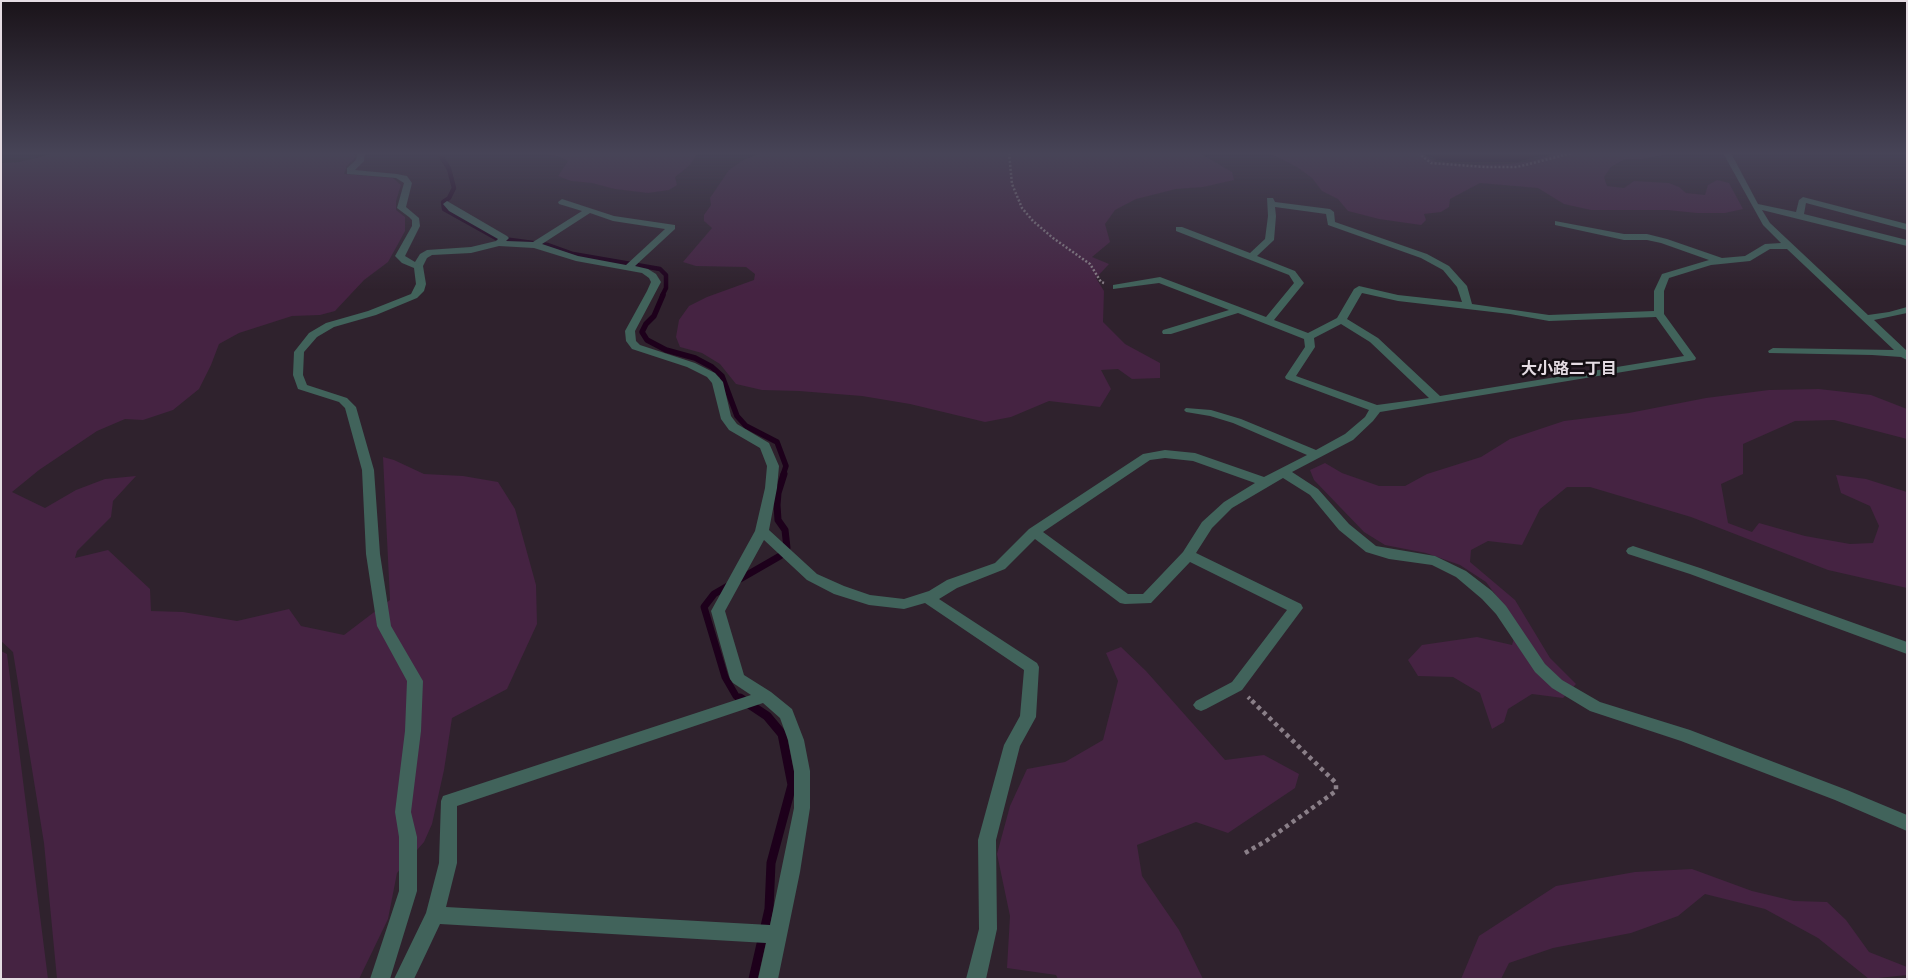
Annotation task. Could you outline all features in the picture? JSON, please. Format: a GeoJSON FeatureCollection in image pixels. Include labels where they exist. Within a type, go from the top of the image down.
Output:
{"type":"FeatureCollection","features":[{"type":"Feature","properties":{"kind":"street"},"geometry":{"type":"LineString","coordinates":[[404,199],[401,208],[416,220],[416,226],[400,256],[405,261],[418,266]]}},
{"type":"Feature","properties":{"kind":"street"},"geometry":{"type":"LineString","coordinates":[[1751,199],[1767,225],[1905,355]]}},
{"type":"Feature","properties":{"kind":"street"},"geometry":{"type":"LineString","coordinates":[[1799,215],[1803,200],[1907,227]]}},
{"type":"Feature","properties":{"kind":"street"},"geometry":{"type":"LineString","coordinates":[[562,202],[613,218],[672,227],[630,267]]}},
{"type":"Feature","properties":{"kind":"street"},"geometry":{"type":"LineString","coordinates":[[1251,256],[1269,240],[1272,216],[1270,202],[1330,212],[1331,223],[1424,256],[1446,268],[1462,286],[1468,307]]}},
{"type":"Feature","properties":{"kind":"street"},"geometry":{"type":"LineString","coordinates":[[447,204],[452,209],[504,238],[498,243]]}},
{"type":"Feature","properties":{"kind":"street"},"geometry":{"type":"LineString","coordinates":[[1755,206],[1799,215],[1907,243]]}},
{"type":"Feature","properties":{"kind":"street"},"geometry":{"type":"LineString","coordinates":[[535,245],[589,210]]}},
{"type":"Feature","properties":{"kind":"street"},"geometry":{"type":"LineString","coordinates":[[1558,223],[1624,237],[1647,237],[1719,260]]}},
{"type":"Feature","properties":{"kind":"street"},"geometry":{"type":"LineString","coordinates":[[1179,229],[1292,273],[1299,283],[1268,321]]}},
{"type":"Feature","properties":{"kind":"street"},"geometry":{"type":"LineString","coordinates":[[380,979],[408,890],[408,837],[403,812],[413,731],[415,681],[384,626],[373,554],[368,470],[350,407],[342,400],[302,387],[298,375],[299,352],[313,335],[330,325],[408,301],[419,291],[421,284],[418,266],[423,256],[430,252],[471,250],[498,243],[535,245],[576,258],[630,267],[645,271],[653,276],[656,282],[630,331],[631,341],[636,347],[691,365],[711,375],[717,382],[725,417],[733,427],[765,446],[773,466],[771,488],[762,531],[718,611],[738,679],[766,696],[786,714],[796,740],[802,771],[802,808],[768,979]]}},
{"type":"Feature","properties":{"kind":"street"},"geometry":{"type":"LineString","coordinates":[[1310,337],[1310,347],[1290,377],[1376,410],[1691,358],[1659,314],[1658,291],[1665,276],[1719,260],[1748,259],[1768,246],[1790,246]]}},
{"type":"Feature","properties":{"kind":"street"},"geometry":{"type":"LineString","coordinates":[[1116,287],[1160,280],[1310,337],[1341,320],[1359,289],[1398,298],[1510,311],[1548,318],[1659,314]]}},
{"type":"Feature","properties":{"kind":"street"},"geometry":{"type":"LineString","coordinates":[[1167,332],[1238,310]]}},
{"type":"Feature","properties":{"kind":"street"},"geometry":{"type":"LineString","coordinates":[[1865,318],[1890,315],[1907,310]]}},
{"type":"Feature","properties":{"kind":"street"},"geometry":{"type":"LineString","coordinates":[[1341,320],[1374,340],[1438,400]]}},
{"type":"Feature","properties":{"kind":"street"},"geometry":{"type":"LineString","coordinates":[[1773,351],[1872,352],[1905,355]]}},
{"type":"Feature","properties":{"kind":"street"},"geometry":{"type":"LineString","coordinates":[[1190,410],[1211,413],[1237,421],[1316,454]]}},
{"type":"Feature","properties":{"kind":"street"},"geometry":{"type":"LineString","coordinates":[[1034,532],[1125,599],[1146,599],[1188,555],[1207,525],[1228,505],[1265,482],[1349,437],[1376,410]]}},
{"type":"Feature","properties":{"kind":"street"},"geometry":{"type":"LineString","coordinates":[[762,531],[812,578],[869,600],[904,604],[926,597],[1000,566],[1034,532],[1148,457],[1165,454],[1195,457],[1265,482]]}},
{"type":"Feature","properties":{"kind":"street"},"geometry":{"type":"LineString","coordinates":[[1284,472],[1314,492],[1344,527],[1371,549],[1389,554],[1435,561],[1461,574],[1487,595],[1501,610],[1540,668],[1557,684],[1595,707],[1684,735],[1842,795],[1907,823]]}},
{"type":"Feature","properties":{"kind":"street"},"geometry":{"type":"LineString","coordinates":[[1633,551],[1695,571],[1907,648]]}},
{"type":"Feature","properties":{"kind":"street"},"geometry":{"type":"LineString","coordinates":[[1188,555],[1296,608],[1236,686],[1201,705]]}},
{"type":"Feature","properties":{"kind":"street"},"geometry":{"type":"LineString","coordinates":[[926,597],[1032,667],[1028,717],[1012,744],[987,840],[988,929],[976,979]]}},
{"type":"Feature","properties":{"kind":"street"},"geometry":{"type":"LineString","coordinates":[[404,979],[435,916],[448,863],[449,801],[766,696]]}},
{"type":"Feature","properties":{"kind":"street"},"geometry":{"type":"LineString","coordinates":[[435,916],[778,936]]}},
{"type":"Feature","properties":{"kind":"path"},"geometry":{"type":"LineString","coordinates":[[1018,199],[1022,208],[1033,221],[1053,238],[1090,264],[1101,282],[1116,287]]}},
{"type":"Feature","properties":{"kind":"path"},"geometry":{"type":"LineString","coordinates":[[1236,686],[1336,782],[1336,791],[1266,842],[1245,852]]}},
{"type":"Feature","properties":{"kind":"shaded area"},"geometry":{"type":"Polygon","coordinates":[[[1,199],[397,199],[396,210],[405,217],[405,231],[388,262],[364,280],[335,311],[320,315],[292,316],[239,333],[219,344],[199,389],[173,410],[143,420],[125,419],[97,431],[39,470],[12,492],[45,508],[76,490],[105,479],[136,476],[113,501],[111,517],[77,551],[75,558],[108,550],[150,589],[151,611],[183,612],[237,621],[289,609],[301,626],[344,635],[390,600],[383,457],[424,474],[463,476],[498,482],[515,509],[536,585],[537,624],[507,689],[452,718],[444,770],[432,824],[424,842],[397,873],[388,919],[359,979],[57,979],[44,843],[13,652],[1,641],[1,199]]]}},
{"type":"Feature","properties":{"kind":"shaded area"},"geometry":{"type":"Polygon","coordinates":[[[710,199],[1137,199],[1115,210],[1105,224],[1110,242],[1092,257],[1109,264],[1096,278],[1104,291],[1103,322],[1125,344],[1160,363],[1160,378],[1132,379],[1118,369],[1101,370],[1111,389],[1100,407],[1049,401],[1011,417],[985,422],[910,404],[862,396],[762,390],[736,384],[720,364],[702,353],[680,347],[676,337],[679,320],[689,306],[707,297],[754,280],[755,274],[746,267],[696,266],[683,262],[712,228],[704,221],[704,215],[711,205],[710,199]]]}},
{"type":"Feature","properties":{"kind":"shaded area"},"geometry":{"type":"Polygon","coordinates":[[[1338,199],[1450,199],[1449,207],[1441,212],[1424,214],[1426,220],[1421,225],[1379,219],[1348,211],[1338,199]]]}},
{"type":"Feature","properties":{"kind":"shaded area"},"geometry":{"type":"Polygon","coordinates":[[[1555,199],[1737,199],[1743,209],[1725,213],[1697,213],[1667,210],[1591,210],[1564,204],[1555,199]]]}},
{"type":"Feature","properties":{"kind":"shaded area"},"geometry":{"type":"Polygon","coordinates":[[[1819,389],[1871,395],[1907,409],[1907,439],[1834,420],[1795,421],[1743,444],[1743,474],[1721,484],[1728,523],[1752,532],[1759,523],[1805,536],[1850,544],[1873,543],[1879,526],[1870,506],[1841,493],[1836,475],[1866,479],[1907,492],[1907,588],[1828,570],[1691,517],[1590,487],[1567,487],[1540,509],[1522,545],[1488,541],[1471,550],[1470,562],[1515,600],[1550,658],[1576,684],[1563,698],[1532,694],[1508,709],[1504,722],[1492,729],[1480,693],[1453,677],[1418,676],[1408,660],[1422,645],[1477,637],[1512,645],[1518,625],[1486,582],[1460,565],[1426,553],[1385,545],[1364,532],[1314,480],[1310,470],[1325,463],[1342,473],[1379,486],[1405,486],[1427,474],[1481,457],[1510,439],[1564,421],[1629,413],[1706,398],[1769,390],[1819,389]]]}},
{"type":"Feature","properties":{"kind":"shaded area"},"geometry":{"type":"Polygon","coordinates":[[[1121,647],[1146,671],[1225,760],[1264,755],[1299,774],[1295,788],[1228,833],[1196,822],[1137,845],[1142,876],[1179,930],[1203,979],[1058,979],[1056,975],[1007,968],[1010,916],[997,854],[1010,806],[1027,769],[1065,762],[1103,740],[1118,681],[1106,653],[1121,647]]]}},
{"type":"Feature","properties":{"kind":"shaded area"},"geometry":{"type":"Polygon","coordinates":[[[1,651],[7,654],[48,979],[1,979],[1,651]]]}},
{"type":"Feature","properties":{"kind":"shaded area"},"geometry":{"type":"Polygon","coordinates":[[[1692,869],[1752,891],[1794,901],[1827,902],[1846,920],[1869,952],[1907,967],[1907,975],[1869,979],[1818,938],[1765,909],[1705,894],[1678,916],[1631,933],[1553,948],[1509,963],[1501,979],[1461,979],[1479,936],[1556,886],[1635,872],[1692,869]]]}},
{"type":"Feature","properties":{"kind":"waterway"},"geometry":{"type":"LineString","coordinates":[[448,199],[443,202],[444,209],[496,238],[548,245],[573,254],[660,269],[666,275],[666,288],[662,296]]}},
{"type":"Feature","properties":{"kind":"waterway"},"geometry":{"type":"LineString","coordinates":[[663,295],[654,316],[646,324],[642,332],[647,340],[666,350],[695,358],[712,367],[722,376],[737,416],[746,426],[777,442],[786,466],[783,475]]}},
{"type":"Feature","properties":{"kind":"waterway"},"geometry":{"type":"LineString","coordinates":[[741,700],[736,696],[725,677],[704,607],[714,594],[780,556],[787,548],[785,530],[778,520],[777,505],[778,493],[784,474]]}},
{"type":"Feature","properties":{"kind":"waterway"},"geometry":{"type":"LineString","coordinates":[[740,698],[767,716],[782,734],[792,785],[771,863],[769,909],[753,979]]}},
{"type":"Feature","properties":{"kind":"district","name":"大小路二丁目"},"geometry":{"type":"Point","coordinates":[1569,369]}}]}
